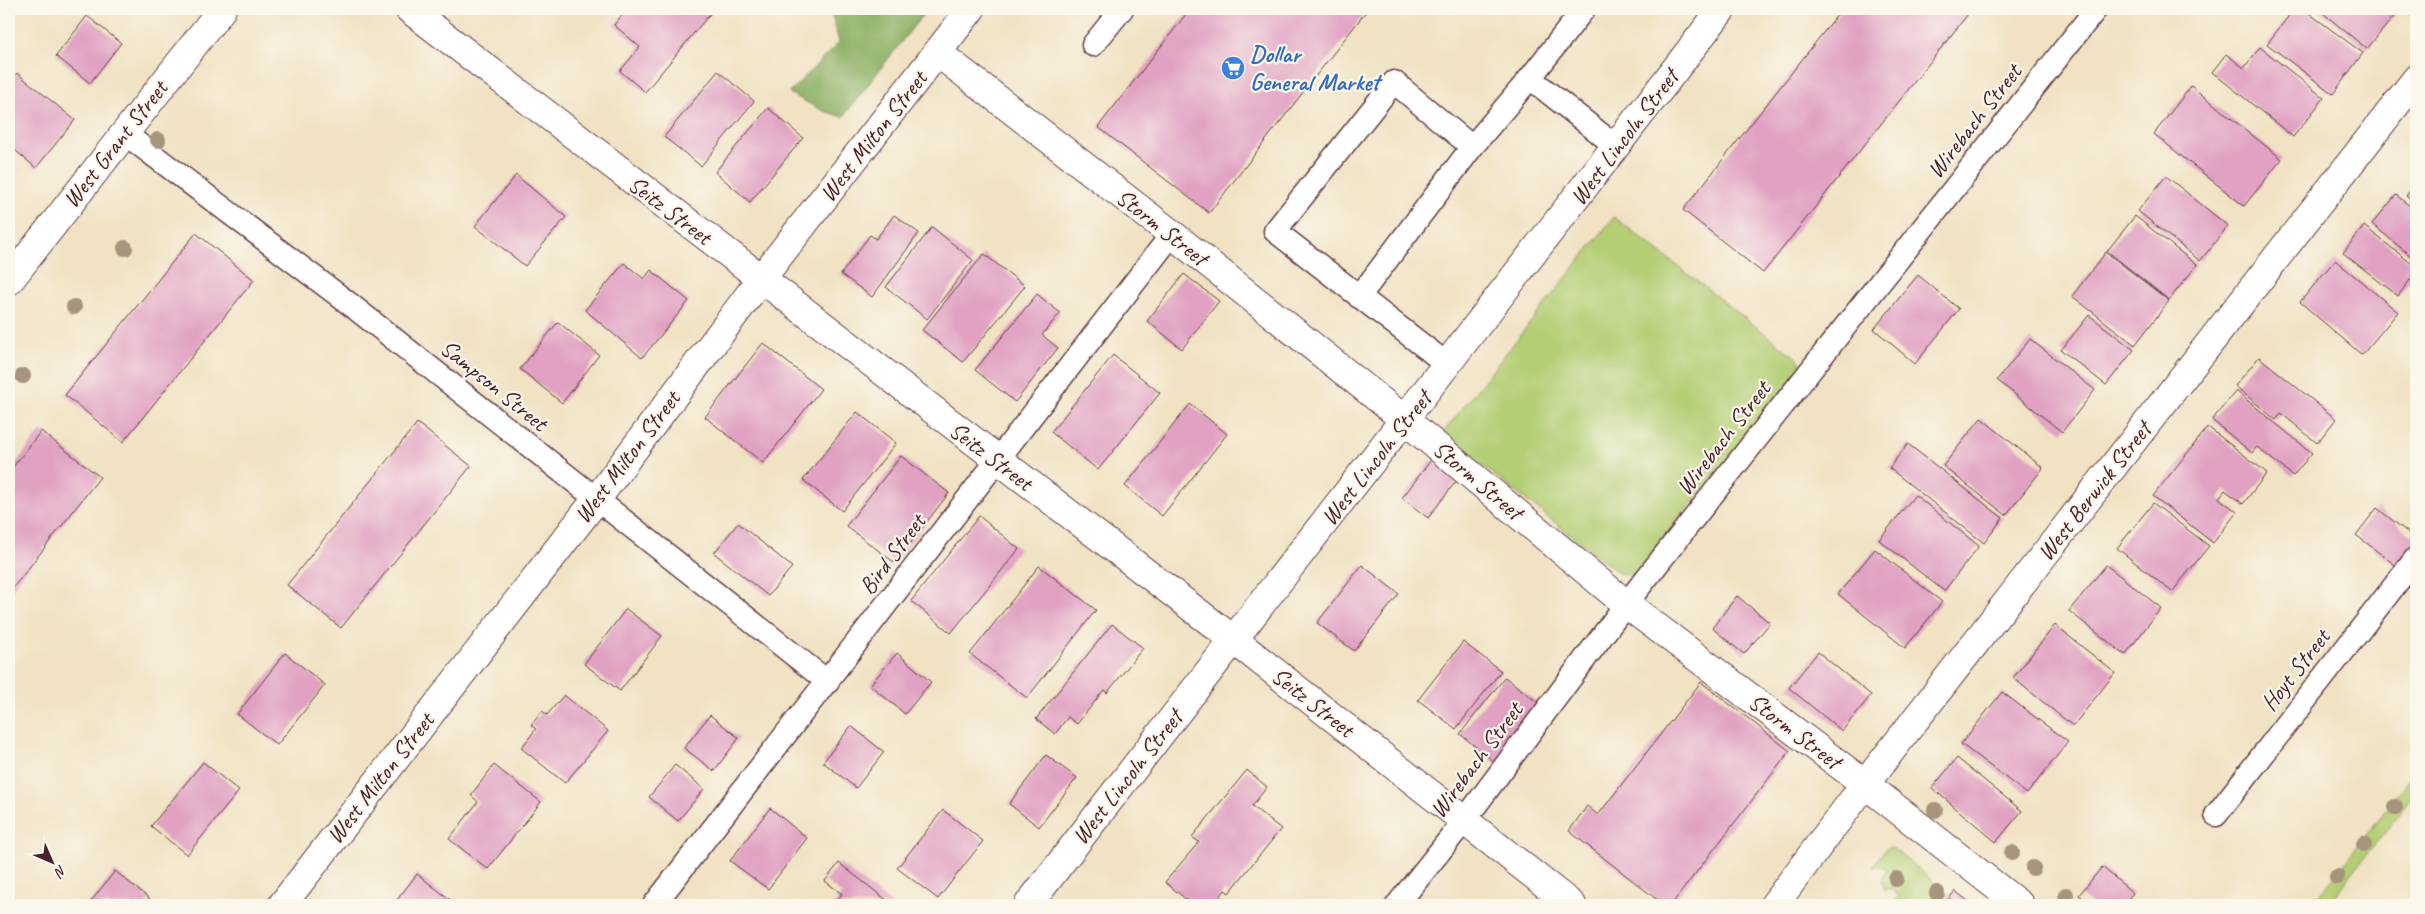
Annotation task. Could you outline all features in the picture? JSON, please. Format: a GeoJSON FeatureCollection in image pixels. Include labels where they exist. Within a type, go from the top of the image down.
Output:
{"type":"FeatureCollection","features":[{"type":"Feature","properties":{"kind":"street","name":"West Grant Street"},"geometry":{"type":"LineString","coordinates":[[9,280],[222,9]]}},
{"type":"Feature","properties":{"kind":"street","name":"Seitz Street"},"geometry":{"type":"LineString","coordinates":[[409,9],[1234,640],[1572,905]]}},
{"type":"Feature","properties":{"kind":"street","name":"West Milton Street"},"geometry":{"type":"LineString","coordinates":[[282,905],[596,500],[761,279],[971,9]]}},
{"type":"Feature","properties":{"kind":"street","name":"West Lincoln Street"},"geometry":{"type":"LineString","coordinates":[[1028,905],[1722,9]]}},
{"type":"Feature","properties":{"kind":"street","name":"Storm Street"},"geometry":{"type":"LineString","coordinates":[[938,53],[1172,234],[1405,420],[1626,604],[1865,784],[2020,905]]}},
{"type":"Feature","properties":{"kind":"street","name":"West Berwick Street"},"geometry":{"type":"LineString","coordinates":[[1774,905],[1865,784],[2416,79]]}},
{"type":"Feature","properties":{"kind":"lane"},"geometry":{"type":"LineString","coordinates":[[1093,45],[1122,9]]}},
{"type":"Feature","properties":{"kind":"lane"},"geometry":{"type":"LineString","coordinates":[[1359,296],[1472,146],[1530,78],[1584,9]]}},
{"type":"Feature","properties":{"kind":"lane","name":"Wirebach Street"},"geometry":{"type":"LineString","coordinates":[[1397,905],[1464,821],[1626,604],[2096,9]]}},
{"type":"Feature","properties":{"kind":"lane"},"geometry":{"type":"LineString","coordinates":[[1530,78],[1617,147]]}},
{"type":"Feature","properties":{"kind":"lane"},"geometry":{"type":"LineString","coordinates":[[1448,365],[1275,231],[1394,82],[1472,146]]}},
{"type":"Feature","properties":{"kind":"lane","name":"Sampson Street"},"geometry":{"type":"LineString","coordinates":[[124,133],[351,305],[828,682]]}},
{"type":"Feature","properties":{"kind":"lane","name":"Bird Street"},"geometry":{"type":"LineString","coordinates":[[654,905],[1172,234]]}},
{"type":"Feature","properties":{"kind":"lane","name":"Hoyt Street"},"geometry":{"type":"LineString","coordinates":[[2216,815],[2416,558]]}},
{"type":"Feature","properties":{"kind":"green space"},"geometry":{"type":"Polygon","coordinates":[[[830,9],[927,9],[843,117],[824,111],[789,93],[839,42],[830,9]]]}},
{"type":"Feature","properties":{"kind":"green space"},"geometry":{"type":"Polygon","coordinates":[[[1614,217],[1799,360],[1802,367],[1633,575],[1619,573],[1442,434],[1614,217]]]}},
{"type":"Feature","properties":{"kind":"green space"},"geometry":{"type":"Polygon","coordinates":[[[2416,771],[2416,792],[2327,905],[2312,905],[2416,771]]]}},
{"type":"Feature","properties":{"kind":"green space"},"geometry":{"type":"Polygon","coordinates":[[[1891,847],[1951,896],[1944,905],[1889,905],[1899,897],[1892,889],[1884,889],[1882,879],[1887,870],[1882,866],[1873,867],[1886,848],[1891,847]]]}},
{"type":"Feature","properties":{"kind":"building"},"geometry":{"type":"Polygon","coordinates":[[[627,9],[714,9],[645,92],[620,71],[640,47],[614,25],[627,9]]]}},
{"type":"Feature","properties":{"kind":"building","name":"Dollar General Market"},"geometry":{"type":"Polygon","coordinates":[[[1190,9],[1368,9],[1209,213],[1098,127],[1190,9]]]}},
{"type":"Feature","properties":{"kind":"building"},"geometry":{"type":"Polygon","coordinates":[[[1842,9],[1972,9],[1763,273],[1683,210],[1842,9]]]}},
{"type":"Feature","properties":{"kind":"building"},"geometry":{"type":"Polygon","coordinates":[[[2294,9],[2303,9],[2363,53],[2333,94],[2267,44],[2294,9]]]}},
{"type":"Feature","properties":{"kind":"building"},"geometry":{"type":"Polygon","coordinates":[[[2318,9],[2400,9],[2367,49],[2318,9]]]}},
{"type":"Feature","properties":{"kind":"building"},"geometry":{"type":"Polygon","coordinates":[[[87,16],[121,43],[90,83],[56,56],[87,16]]]}},
{"type":"Feature","properties":{"kind":"building"},"geometry":{"type":"Polygon","coordinates":[[[2260,47],[2324,98],[2293,137],[2212,72],[2226,54],[2244,68],[2260,47]]]}},
{"type":"Feature","properties":{"kind":"building"},"geometry":{"type":"Polygon","coordinates":[[[718,71],[754,101],[701,166],[664,137],[718,71]]]}},
{"type":"Feature","properties":{"kind":"building"},"geometry":{"type":"Polygon","coordinates":[[[17,73],[75,120],[36,168],[9,145],[9,83],[17,73]]]}},
{"type":"Feature","properties":{"kind":"building"},"geometry":{"type":"Polygon","coordinates":[[[2191,86],[2282,159],[2244,206],[2154,134],[2191,86]]]}},
{"type":"Feature","properties":{"kind":"building"},"geometry":{"type":"Polygon","coordinates":[[[768,108],[803,138],[750,202],[715,172],[768,108]]]}},
{"type":"Feature","properties":{"kind":"building"},"geometry":{"type":"Polygon","coordinates":[[[516,175],[566,217],[525,266],[475,226],[516,175]]]}},
{"type":"Feature","properties":{"kind":"building"},"geometry":{"type":"Polygon","coordinates":[[[2166,176],[2228,226],[2200,261],[2138,211],[2166,176]]]}},
{"type":"Feature","properties":{"kind":"building"},"geometry":{"type":"Polygon","coordinates":[[[2416,183],[2416,204],[2406,196],[2416,183]]]}},
{"type":"Feature","properties":{"kind":"building"},"geometry":{"type":"Polygon","coordinates":[[[9,187],[16,193],[9,202],[9,187]]]}},
{"type":"Feature","properties":{"kind":"building"},"geometry":{"type":"Polygon","coordinates":[[[2396,195],[2416,211],[2416,252],[2412,257],[2372,224],[2396,195]]]}},
{"type":"Feature","properties":{"kind":"building"},"geometry":{"type":"Polygon","coordinates":[[[894,215],[919,233],[872,297],[841,274],[870,235],[876,239],[894,215]]]}},
{"type":"Feature","properties":{"kind":"building"},"geometry":{"type":"Polygon","coordinates":[[[2135,216],[2197,265],[2169,300],[2107,251],[2135,216]]]}},
{"type":"Feature","properties":{"kind":"building"},"geometry":{"type":"Polygon","coordinates":[[[2364,226],[2416,267],[2416,272],[2398,296],[2343,253],[2364,226]]]}},
{"type":"Feature","properties":{"kind":"building"},"geometry":{"type":"Polygon","coordinates":[[[932,227],[973,260],[927,319],[886,287],[932,227]]]}},
{"type":"Feature","properties":{"kind":"building"},"geometry":{"type":"Polygon","coordinates":[[[196,233],[254,280],[123,442],[65,395],[196,233]]]}},
{"type":"Feature","properties":{"kind":"building"},"geometry":{"type":"Polygon","coordinates":[[[2106,252],[2169,301],[2135,345],[2072,296],[2106,252]]]}},
{"type":"Feature","properties":{"kind":"building"},"geometry":{"type":"Polygon","coordinates":[[[984,254],[1025,286],[963,362],[922,330],[984,254]]]}},
{"type":"Feature","properties":{"kind":"building"},"geometry":{"type":"Polygon","coordinates":[[[2335,260],[2398,312],[2362,355],[2300,302],[2335,260]]]}},
{"type":"Feature","properties":{"kind":"building"},"geometry":{"type":"Polygon","coordinates":[[[624,263],[644,279],[651,270],[689,301],[642,358],[585,310],[624,263]]]}},
{"type":"Feature","properties":{"kind":"building"},"geometry":{"type":"Polygon","coordinates":[[[1184,274],[1219,301],[1182,349],[1147,321],[1184,274]]]}},
{"type":"Feature","properties":{"kind":"building"},"geometry":{"type":"Polygon","coordinates":[[[1918,275],[1959,309],[1915,364],[1874,329],[1918,275]]]}},
{"type":"Feature","properties":{"kind":"building"},"geometry":{"type":"Polygon","coordinates":[[[1037,294],[1060,313],[1042,335],[1058,348],[1015,402],[975,370],[1037,294]]]}},
{"type":"Feature","properties":{"kind":"building"},"geometry":{"type":"Polygon","coordinates":[[[2089,315],[2134,350],[2106,385],[2061,350],[2089,315]]]}},
{"type":"Feature","properties":{"kind":"building"},"geometry":{"type":"Polygon","coordinates":[[[558,322],[599,355],[562,403],[520,369],[558,322]]]}},
{"type":"Feature","properties":{"kind":"building"},"geometry":{"type":"Polygon","coordinates":[[[2030,339],[2095,390],[2062,432],[1997,380],[2030,339]]]}},
{"type":"Feature","properties":{"kind":"building"},"geometry":{"type":"Polygon","coordinates":[[[763,343],[821,389],[763,463],[705,417],[763,343]]]}},
{"type":"Feature","properties":{"kind":"building"},"geometry":{"type":"Polygon","coordinates":[[[1113,355],[1160,393],[1098,470],[1051,432],[1113,355]]]}},
{"type":"Feature","properties":{"kind":"building"},"geometry":{"type":"Polygon","coordinates":[[[2259,357],[2336,419],[2317,443],[2281,413],[2276,420],[2235,386],[2259,357]]]}},
{"type":"Feature","properties":{"kind":"building"},"geometry":{"type":"Polygon","coordinates":[[[2236,391],[2312,453],[2293,476],[2257,447],[2252,453],[2212,420],[2236,391]]]}},
{"type":"Feature","properties":{"kind":"building"},"geometry":{"type":"Polygon","coordinates":[[[1190,404],[1227,434],[1162,516],[1125,486],[1190,404]]]}},
{"type":"Feature","properties":{"kind":"building"},"geometry":{"type":"Polygon","coordinates":[[[857,412],[896,443],[842,511],[803,480],[857,412]]]}},
{"type":"Feature","properties":{"kind":"building"},"geometry":{"type":"Polygon","coordinates":[[[1981,418],[2043,468],[2006,515],[1943,466],[1981,418]]]}},
{"type":"Feature","properties":{"kind":"building"},"geometry":{"type":"Polygon","coordinates":[[[417,423],[471,466],[341,628],[287,585],[417,423]]]}},
{"type":"Feature","properties":{"kind":"building"},"geometry":{"type":"Polygon","coordinates":[[[2208,427],[2267,473],[2243,504],[2225,490],[2219,498],[2237,512],[2213,543],[2153,496],[2208,427]]]}},
{"type":"Feature","properties":{"kind":"building"},"geometry":{"type":"Polygon","coordinates":[[[41,431],[100,477],[9,593],[9,472],[41,431]]]}},
{"type":"Feature","properties":{"kind":"building"},"geometry":{"type":"Polygon","coordinates":[[[1908,444],[2003,518],[1984,543],[1889,468],[1908,444]]]}},
{"type":"Feature","properties":{"kind":"building"},"geometry":{"type":"Polygon","coordinates":[[[901,456],[949,493],[895,563],[846,526],[901,456]]]}},
{"type":"Feature","properties":{"kind":"building"},"geometry":{"type":"Polygon","coordinates":[[[1431,460],[1457,480],[1428,518],[1402,498],[1431,460]]]}},
{"type":"Feature","properties":{"kind":"building"},"geometry":{"type":"Polygon","coordinates":[[[1915,495],[1979,546],[1944,591],[1879,540],[1915,495]]]}},
{"type":"Feature","properties":{"kind":"building"},"geometry":{"type":"Polygon","coordinates":[[[2153,503],[2209,546],[2172,592],[2117,548],[2153,503]]]}},
{"type":"Feature","properties":{"kind":"building"},"geometry":{"type":"Polygon","coordinates":[[[2377,508],[2416,539],[2416,547],[2399,568],[2356,535],[2377,508]]]}},
{"type":"Feature","properties":{"kind":"building"},"geometry":{"type":"Polygon","coordinates":[[[979,516],[1019,549],[951,633],[911,601],[979,516]]]}},
{"type":"Feature","properties":{"kind":"building"},"geometry":{"type":"Polygon","coordinates":[[[738,523],[792,567],[768,596],[714,553],[738,523]]]}},
{"type":"Feature","properties":{"kind":"building"},"geometry":{"type":"Polygon","coordinates":[[[1875,549],[1942,602],[1905,648],[1838,594],[1875,549]]]}},
{"type":"Feature","properties":{"kind":"building"},"geometry":{"type":"Polygon","coordinates":[[[1362,565],[1399,594],[1354,651],[1317,623],[1362,565]]]}},
{"type":"Feature","properties":{"kind":"building"},"geometry":{"type":"Polygon","coordinates":[[[2106,565],[2161,608],[2125,655],[2069,611],[2106,565]]]}},
{"type":"Feature","properties":{"kind":"building"},"geometry":{"type":"Polygon","coordinates":[[[1039,566],[1096,610],[1027,698],[970,654],[1039,566]]]}},
{"type":"Feature","properties":{"kind":"building"},"geometry":{"type":"Polygon","coordinates":[[[1737,596],[1770,623],[1744,654],[1712,628],[1737,596]]]}},
{"type":"Feature","properties":{"kind":"building"},"geometry":{"type":"Polygon","coordinates":[[[626,609],[662,636],[620,691],[584,664],[626,609]]]}},
{"type":"Feature","properties":{"kind":"building"},"geometry":{"type":"Polygon","coordinates":[[[1112,624],[1143,648],[1107,693],[1104,690],[1077,724],[1068,717],[1055,734],[1036,719],[1112,624]]]}},
{"type":"Feature","properties":{"kind":"building"},"geometry":{"type":"Polygon","coordinates":[[[2055,625],[2115,673],[2073,726],[2013,678],[2055,625]]]}},
{"type":"Feature","properties":{"kind":"building"},"geometry":{"type":"Polygon","coordinates":[[[1463,642],[1501,671],[1456,729],[1418,700],[1463,642]]]}},
{"type":"Feature","properties":{"kind":"building"},"geometry":{"type":"Polygon","coordinates":[[[1818,652],[1871,695],[1842,731],[1789,688],[1818,652]]]}},
{"type":"Feature","properties":{"kind":"building"},"geometry":{"type":"Polygon","coordinates":[[[285,653],[325,685],[277,745],[237,714],[285,653]]]}},
{"type":"Feature","properties":{"kind":"building"},"geometry":{"type":"Polygon","coordinates":[[[897,653],[931,682],[905,714],[870,685],[897,653]]]}},
{"type":"Feature","properties":{"kind":"building"},"geometry":{"type":"Polygon","coordinates":[[[1505,677],[1542,706],[1497,764],[1460,734],[1505,677]]]}},
{"type":"Feature","properties":{"kind":"building"},"geometry":{"type":"Polygon","coordinates":[[[1701,682],[1790,751],[1671,905],[1664,905],[1569,831],[1587,806],[1598,815],[1701,682]]]}},
{"type":"Feature","properties":{"kind":"building"},"geometry":{"type":"Polygon","coordinates":[[[2002,692],[2068,742],[2027,794],[1961,744],[2002,692]]]}},
{"type":"Feature","properties":{"kind":"building"},"geometry":{"type":"Polygon","coordinates":[[[564,695],[608,731],[565,783],[521,748],[536,729],[531,725],[542,711],[547,715],[564,695]]]}},
{"type":"Feature","properties":{"kind":"building"},"geometry":{"type":"Polygon","coordinates":[[[710,715],[739,738],[714,771],[684,748],[710,715]]]}},
{"type":"Feature","properties":{"kind":"building"},"geometry":{"type":"Polygon","coordinates":[[[851,726],[884,752],[856,788],[823,762],[851,726]]]}},
{"type":"Feature","properties":{"kind":"building"},"geometry":{"type":"Polygon","coordinates":[[[1046,755],[1077,778],[1039,827],[1009,804],[1046,755]]]}},
{"type":"Feature","properties":{"kind":"building"},"geometry":{"type":"Polygon","coordinates":[[[1957,758],[2022,811],[1996,842],[1932,788],[1957,758]]]}},
{"type":"Feature","properties":{"kind":"building"},"geometry":{"type":"Polygon","coordinates":[[[203,762],[239,791],[187,855],[151,826],[203,762]]]}},
{"type":"Feature","properties":{"kind":"building"},"geometry":{"type":"Polygon","coordinates":[[[494,765],[541,802],[488,869],[449,839],[478,802],[471,795],[494,765]]]}},
{"type":"Feature","properties":{"kind":"building"},"geometry":{"type":"Polygon","coordinates":[[[675,765],[704,789],[678,821],[649,797],[675,765]]]}},
{"type":"Feature","properties":{"kind":"building"},"geometry":{"type":"Polygon","coordinates":[[[1247,770],[1267,787],[1252,806],[1281,829],[1229,893],[1225,890],[1213,905],[1193,905],[1165,882],[1199,842],[1192,837],[1247,770]]]}},
{"type":"Feature","properties":{"kind":"building"},"geometry":{"type":"Polygon","coordinates":[[[770,808],[807,838],[768,889],[730,861],[770,808]]]}},
{"type":"Feature","properties":{"kind":"building"},"geometry":{"type":"Polygon","coordinates":[[[943,810],[983,841],[938,899],[897,868],[943,810]]]}},
{"type":"Feature","properties":{"kind":"building"},"geometry":{"type":"Polygon","coordinates":[[[839,863],[893,905],[833,905],[842,894],[825,881],[839,863]]]}},
{"type":"Feature","properties":{"kind":"building"},"geometry":{"type":"Polygon","coordinates":[[[2102,867],[2133,893],[2123,905],[2092,905],[2079,895],[2102,867]]]}},
{"type":"Feature","properties":{"kind":"building"},"geometry":{"type":"Polygon","coordinates":[[[115,871],[150,899],[145,905],[88,905],[115,871]]]}},
{"type":"Feature","properties":{"kind":"building"},"geometry":{"type":"Polygon","coordinates":[[[417,874],[457,905],[393,905],[417,874]]]}},
{"type":"Feature","properties":{"kind":"building"},"geometry":{"type":"Polygon","coordinates":[[[1955,891],[1973,905],[1944,905],[1955,891]]]}},
{"type":"Feature","properties":{"kind":"place","name":"Dollar General Market"},"geometry":{"type":"Point","coordinates":[1233,68]}}]}
